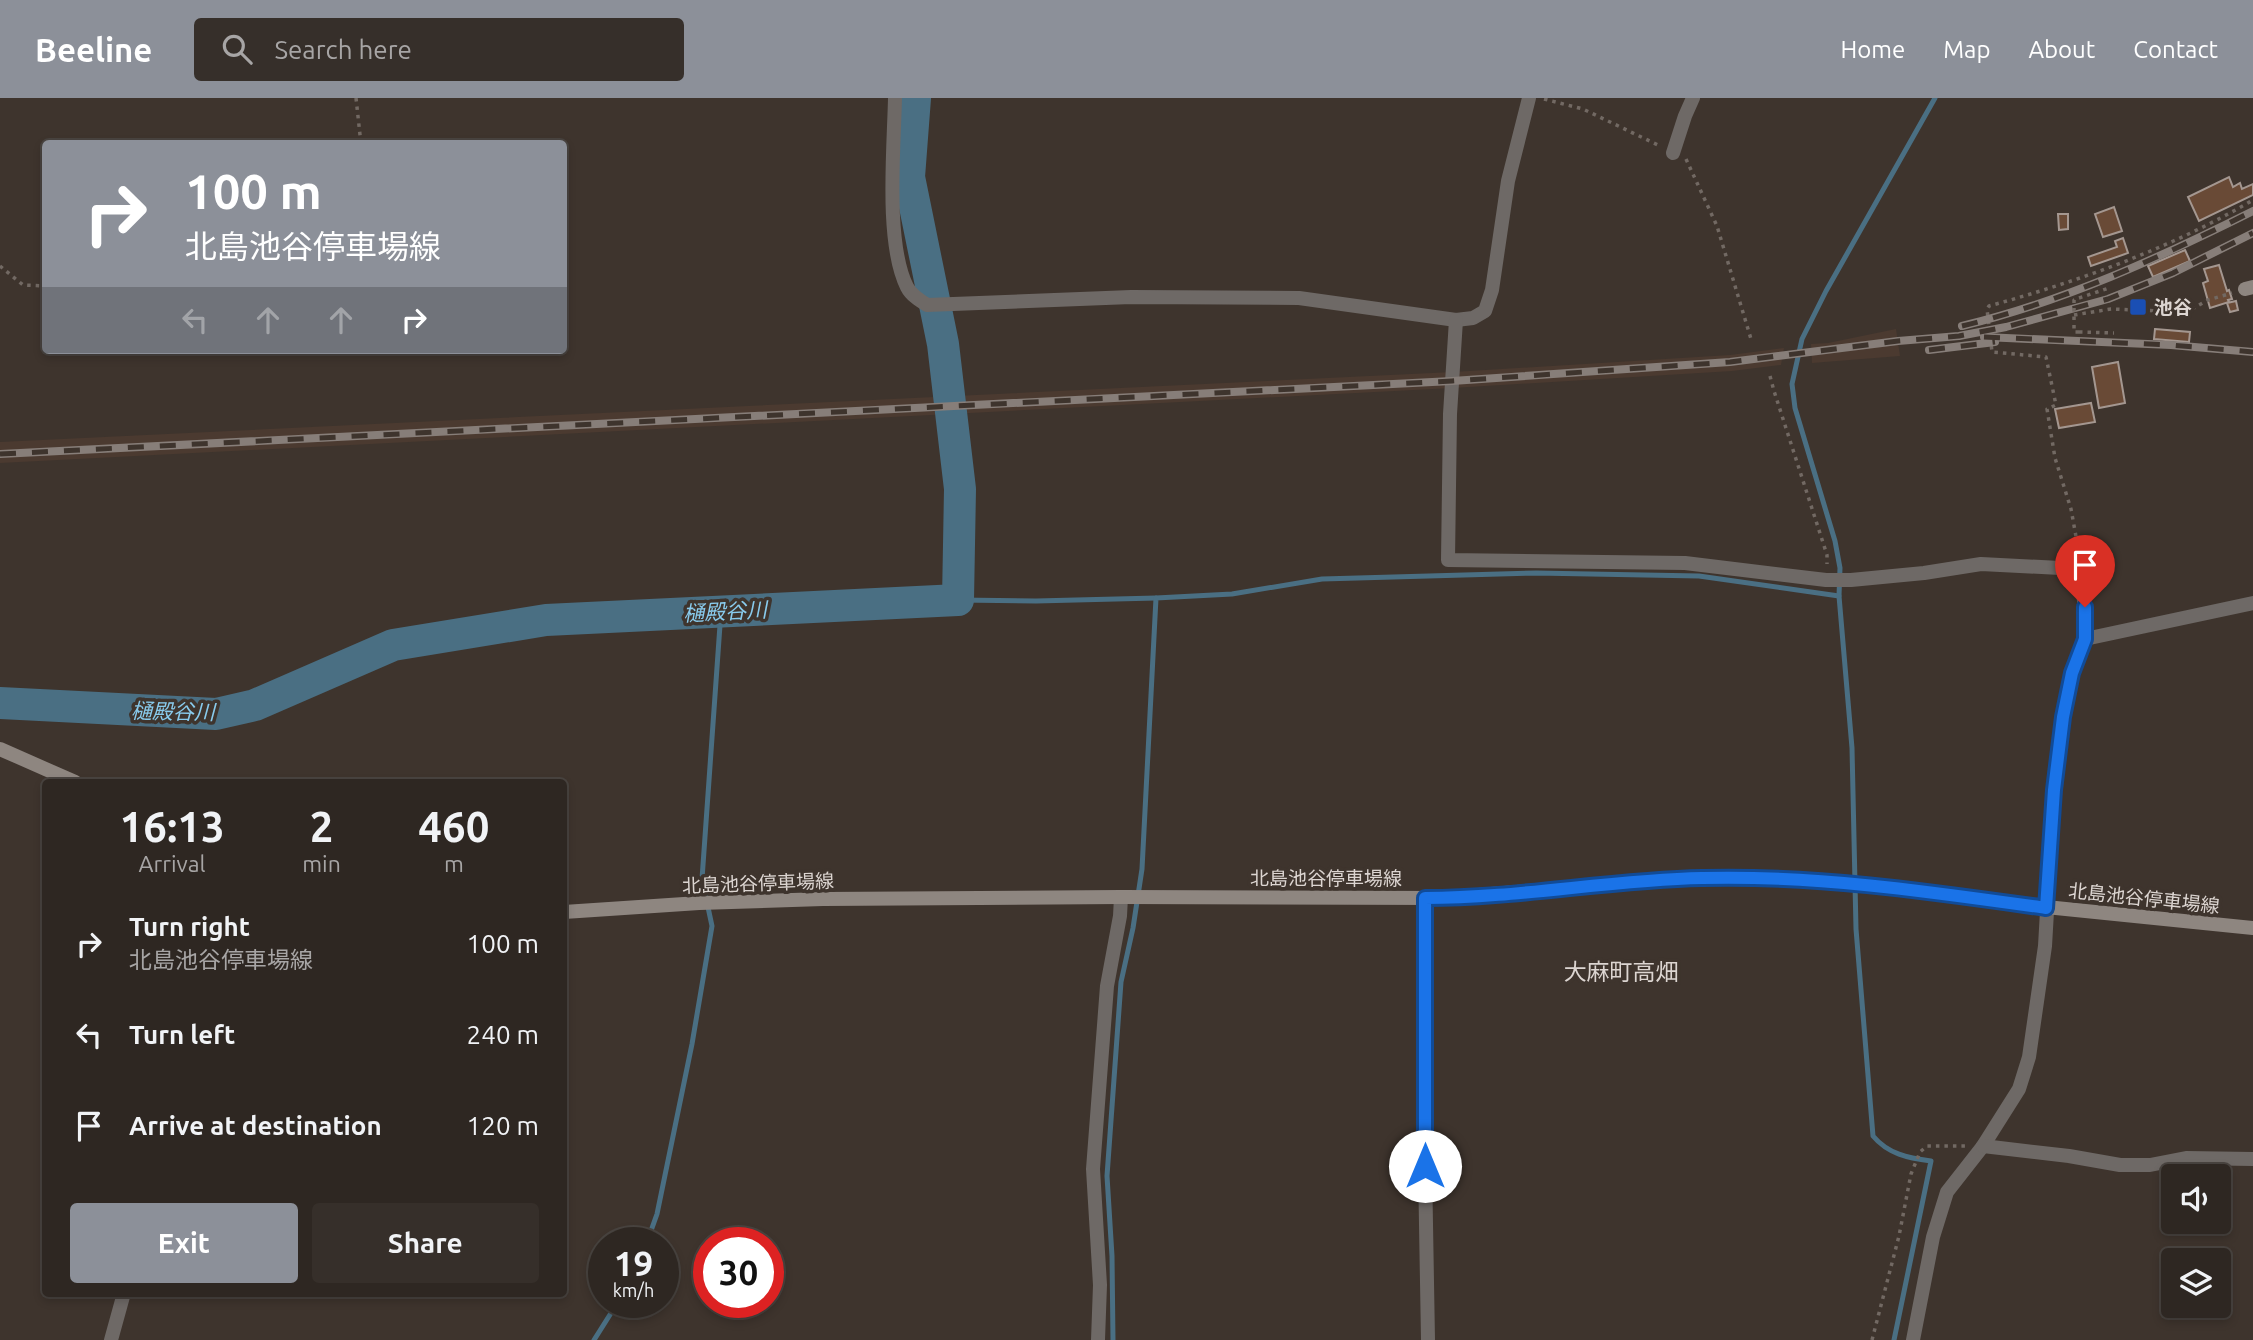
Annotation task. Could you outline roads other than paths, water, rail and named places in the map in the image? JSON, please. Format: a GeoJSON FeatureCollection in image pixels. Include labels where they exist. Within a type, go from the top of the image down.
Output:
{"type":"FeatureCollection","features":[{"type":"Feature","properties":{"kind":"main road"},"geometry":{"type":"LineString","coordinates":[[0,749],[68,779]]}},
{"type":"Feature","properties":{"kind":"main road","name":"北島池谷停車場線"},"geometry":{"type":"LineString","coordinates":[[567,912],[699,903],[823,899],[1425,898],[1700,878],[1758,878],[1859,883],[2046,908],[2253,928]]}},
{"type":"Feature","properties":{"kind":"street"},"geometry":{"type":"LineString","coordinates":[[895,98],[893,212],[897,254],[907,288],[915,298],[934,305],[1130,297],[1299,298],[1456,320],[1473,318],[1485,310],[1492,290],[1508,181],[1529,98]]}},
{"type":"Feature","properties":{"kind":"street"},"geometry":{"type":"LineString","coordinates":[[1673,153],[1693,98]]}},
{"type":"Feature","properties":{"kind":"street"},"geometry":{"type":"LineString","coordinates":[[1456,320],[1450,414],[1448,560],[1685,563],[1828,580],[1851,580],[1981,564],[2078,569],[2085,607],[2085,639],[2072,673],[2063,717],[2054,790],[2045,946],[2029,1057],[2019,1089],[1981,1150],[1947,1192],[1933,1237],[1913,1340]]}},
{"type":"Feature","properties":{"kind":"street"},"geometry":{"type":"LineString","coordinates":[[2085,639],[2253,603]]}},
{"type":"Feature","properties":{"kind":"street"},"geometry":{"type":"LineString","coordinates":[[1098,1340],[1100,1285],[1093,1169],[1107,986],[1125,897]]}},
{"type":"Feature","properties":{"kind":"street"},"geometry":{"type":"LineString","coordinates":[[1425,898],[1425,1166],[1429,1340]]}},
{"type":"Feature","properties":{"kind":"street"},"geometry":{"type":"LineString","coordinates":[[1981,1150],[2069,1156],[2120,1165],[2150,1165],[2186,1158],[2253,1159]]}},
{"type":"Feature","properties":{"kind":"street"},"geometry":{"type":"LineString","coordinates":[[111,1340],[123,1297]]}},
{"type":"Feature","properties":{"kind":"waterway","name":"樋殿谷川"},"geometry":{"type":"LineString","coordinates":[[0,703],[216,714],[255,705],[393,645],[546,620],[958,600],[960,489],[943,344],[909,177],[915,98]]}},
{"type":"Feature","properties":{"kind":"waterway"},"geometry":{"type":"LineString","coordinates":[[1894,1340],[1931,1161],[1899,1154],[1885,1147],[1873,1136],[1856,929],[1852,748],[1839,596],[1840,568],[1835,541],[1795,408],[1792,384],[1802,339],[1826,291],[1935,98]]}},
{"type":"Feature","properties":{"kind":"waterway"},"geometry":{"type":"LineString","coordinates":[[1113,1340],[1107,1176],[1121,982],[1142,869],[1156,598],[1232,594],[1322,579],[1536,573],[1699,576],[1839,596]]}},
{"type":"Feature","properties":{"kind":"waterway"},"geometry":{"type":"LineString","coordinates":[[958,600],[1156,598]]}},
{"type":"Feature","properties":{"kind":"waterway"},"geometry":{"type":"LineString","coordinates":[[652,1227],[692,1044],[712,926],[702,879],[721,611]]}},
{"type":"Feature","properties":{"kind":"waterway"},"geometry":{"type":"LineString","coordinates":[[594,1340],[608,1318]]}},
{"type":"Feature","properties":{"kind":"railway"},"geometry":{"type":"LineString","coordinates":[[1962,326],[2038,304],[2111,277],[2253,211]]}},
{"type":"Feature","properties":{"kind":"railway"},"geometry":{"type":"LineString","coordinates":[[0,454],[1452,381],[1730,362],[1959,336],[2006,327],[2108,299],[2173,273],[2253,233]]}},
{"type":"Feature","properties":{"kind":"railway"},"geometry":{"type":"LineString","coordinates":[[1984,337],[2171,345],[2253,352]]}},
{"type":"Feature","properties":{"kind":"railway"},"geometry":{"type":"LineString","coordinates":[[1929,350],[1995,342]]}},
{"type":"Feature","properties":{"kind":"place","name":"池谷"},"geometry":{"type":"Point","coordinates":[2138,307]}},
{"type":"Feature","properties":{"kind":"district","name":"大麻町高畑"},"geometry":{"type":"Point","coordinates":[1621,971]}}]}
